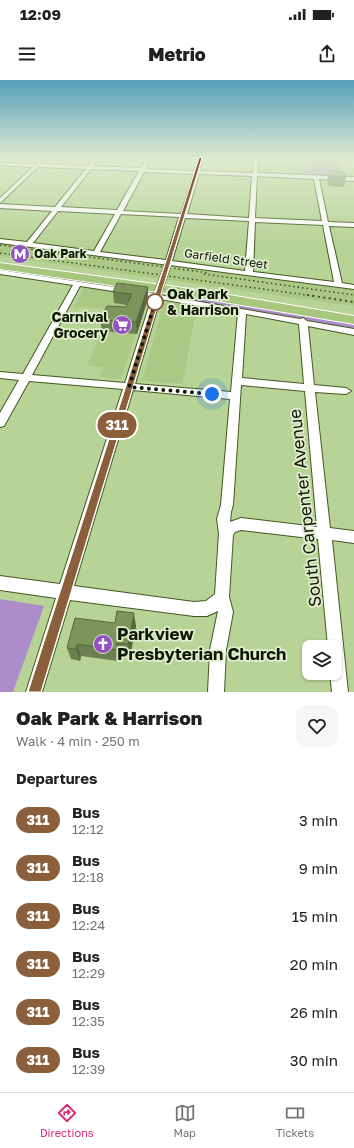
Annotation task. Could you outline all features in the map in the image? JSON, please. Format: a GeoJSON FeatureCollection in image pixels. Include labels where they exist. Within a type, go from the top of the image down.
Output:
{"type":"FeatureCollection","features":[{"type":"Feature","properties":{"kind":"highway"},"geometry":{"type":"LineString","coordinates":[[0,259],[354,310]]}},
{"type":"Feature","properties":{"kind":"highway"},"geometry":{"type":"LineString","coordinates":[[1,272],[206,295],[354,320]]}},
{"type":"Feature","properties":{"kind":"street"},"geometry":{"type":"LineString","coordinates":[[0,201],[15,187]]}},
{"type":"Feature","properties":{"kind":"street"},"geometry":{"type":"LineString","coordinates":[[28,244],[74,187]]}},
{"type":"Feature","properties":{"kind":"street"},"geometry":{"type":"LineString","coordinates":[[96,253],[133,187]]}},
{"type":"Feature","properties":{"kind":"street"},"geometry":{"type":"LineString","coordinates":[[34,692],[191,187]]}},
{"type":"Feature","properties":{"kind":"street"},"geometry":{"type":"LineString","coordinates":[[249,273],[254,187]]}},
{"type":"Feature","properties":{"kind":"street"},"geometry":{"type":"LineString","coordinates":[[318,187],[338,284]]}},
{"type":"Feature","properties":{"kind":"street"},"geometry":{"type":"LineString","coordinates":[[0,206],[354,225]]}},
{"type":"Feature","properties":{"kind":"street","name":"Garfield Street"},"geometry":{"type":"LineString","coordinates":[[0,241],[354,286]]}},
{"type":"Feature","properties":{"kind":"street"},"geometry":{"type":"LineString","coordinates":[[1,272],[158,294],[354,332]]}},
{"type":"Feature","properties":{"kind":"street"},"geometry":{"type":"LineString","coordinates":[[0,423],[78,283]]}},
{"type":"Feature","properties":{"kind":"street"},"geometry":{"type":"LineString","coordinates":[[219,601],[228,531],[222,524],[224,512],[227,506],[242,310]]}},
{"type":"Feature","properties":{"kind":"street","name":"South Carpenter Avenue"},"geometry":{"type":"LineString","coordinates":[[303,322],[340,692]]}},
{"type":"Feature","properties":{"kind":"street"},"geometry":{"type":"LineString","coordinates":[[0,375],[235,396]]}},
{"type":"Feature","properties":{"kind":"street"},"geometry":{"type":"LineString","coordinates":[[236,381],[346,391]]}},
{"type":"Feature","properties":{"kind":"street"},"geometry":{"type":"LineString","coordinates":[[228,531],[241,524],[354,537]]}},
{"type":"Feature","properties":{"kind":"street"},"geometry":{"type":"LineString","coordinates":[[0,583],[202,610],[219,601],[225,603],[225,622],[220,635],[216,692]]}},
{"type":"Feature","properties":{"kind":"shaded area"},"geometry":{"type":"Polygon","coordinates":[[[0,242],[354,290],[354,306],[0,256],[0,242]]]}},
{"type":"Feature","properties":{"kind":"shaded area"},"geometry":{"type":"Polygon","coordinates":[[[84,287],[149,296],[121,379],[100,377],[104,367],[87,366],[111,309],[74,307],[84,287]]]}},
{"type":"Feature","properties":{"kind":"shaded area"},"geometry":{"type":"Polygon","coordinates":[[[167,293],[354,324],[354,330],[257,311],[168,297],[167,293]]]}},
{"type":"Feature","properties":{"kind":"shaded area"},"geometry":{"type":"Polygon","coordinates":[[[164,302],[197,307],[182,384],[142,381],[164,302]]]}},
{"type":"Feature","properties":{"kind":"shaded area"},"geometry":{"type":"Polygon","coordinates":[[[0,599],[44,606],[13,692],[0,692],[0,599]]]}},
{"type":"Feature","properties":{"kind":"building"},"geometry":{"type":"Polygon","coordinates":[[[117,283],[148,287],[136,322],[100,320],[107,306],[126,307],[132,294],[113,292],[117,283]]]}},
{"type":"Feature","properties":{"kind":"building"},"geometry":{"type":"Polygon","coordinates":[[[117,611],[134,613],[128,644],[117,643],[116,650],[77,644],[76,649],[67,648],[75,618],[115,623],[117,611]]]}},
{"type":"Feature","properties":{"kind":"railway"},"geometry":{"type":"LineString","coordinates":[[0,245],[209,273]]}},
{"type":"Feature","properties":{"kind":"railway"},"geometry":{"type":"LineString","coordinates":[[0,253],[310,296]]}},
{"type":"Feature","properties":{"kind":"railway"},"geometry":{"type":"LineString","coordinates":[[204,274],[354,295]]}},
{"type":"Feature","properties":{"kind":"railway"},"geometry":{"type":"LineString","coordinates":[[310,296],[354,302]]}},
{"type":"Feature","properties":{"kind":"bus line","name":"311"},"geometry":{"type":"LineString","coordinates":[[34,692],[130,380],[192,187]]}},
{"type":"Feature","properties":{"kind":"place","name":"Oak Park"},"geometry":{"type":"Point","coordinates":[20,254]}},
{"type":"Feature","properties":{"kind":"place","name":"Oak Park & Harrison"},"geometry":{"type":"Point","coordinates":[155,302]}},
{"type":"Feature","properties":{"kind":"place","name":"Carnival Grocery"},"geometry":{"type":"Point","coordinates":[122,325]}},
{"type":"Feature","properties":{"kind":"place","name":"Parkview Presbyterian Church"},"geometry":{"type":"Point","coordinates":[103,644]}},
{"type":"Feature","properties":{"kind":"route"},"geometry":{"type":"LineString","coordinates":[[155,302],[156,299],[129,387],[212,394]]}}]}
